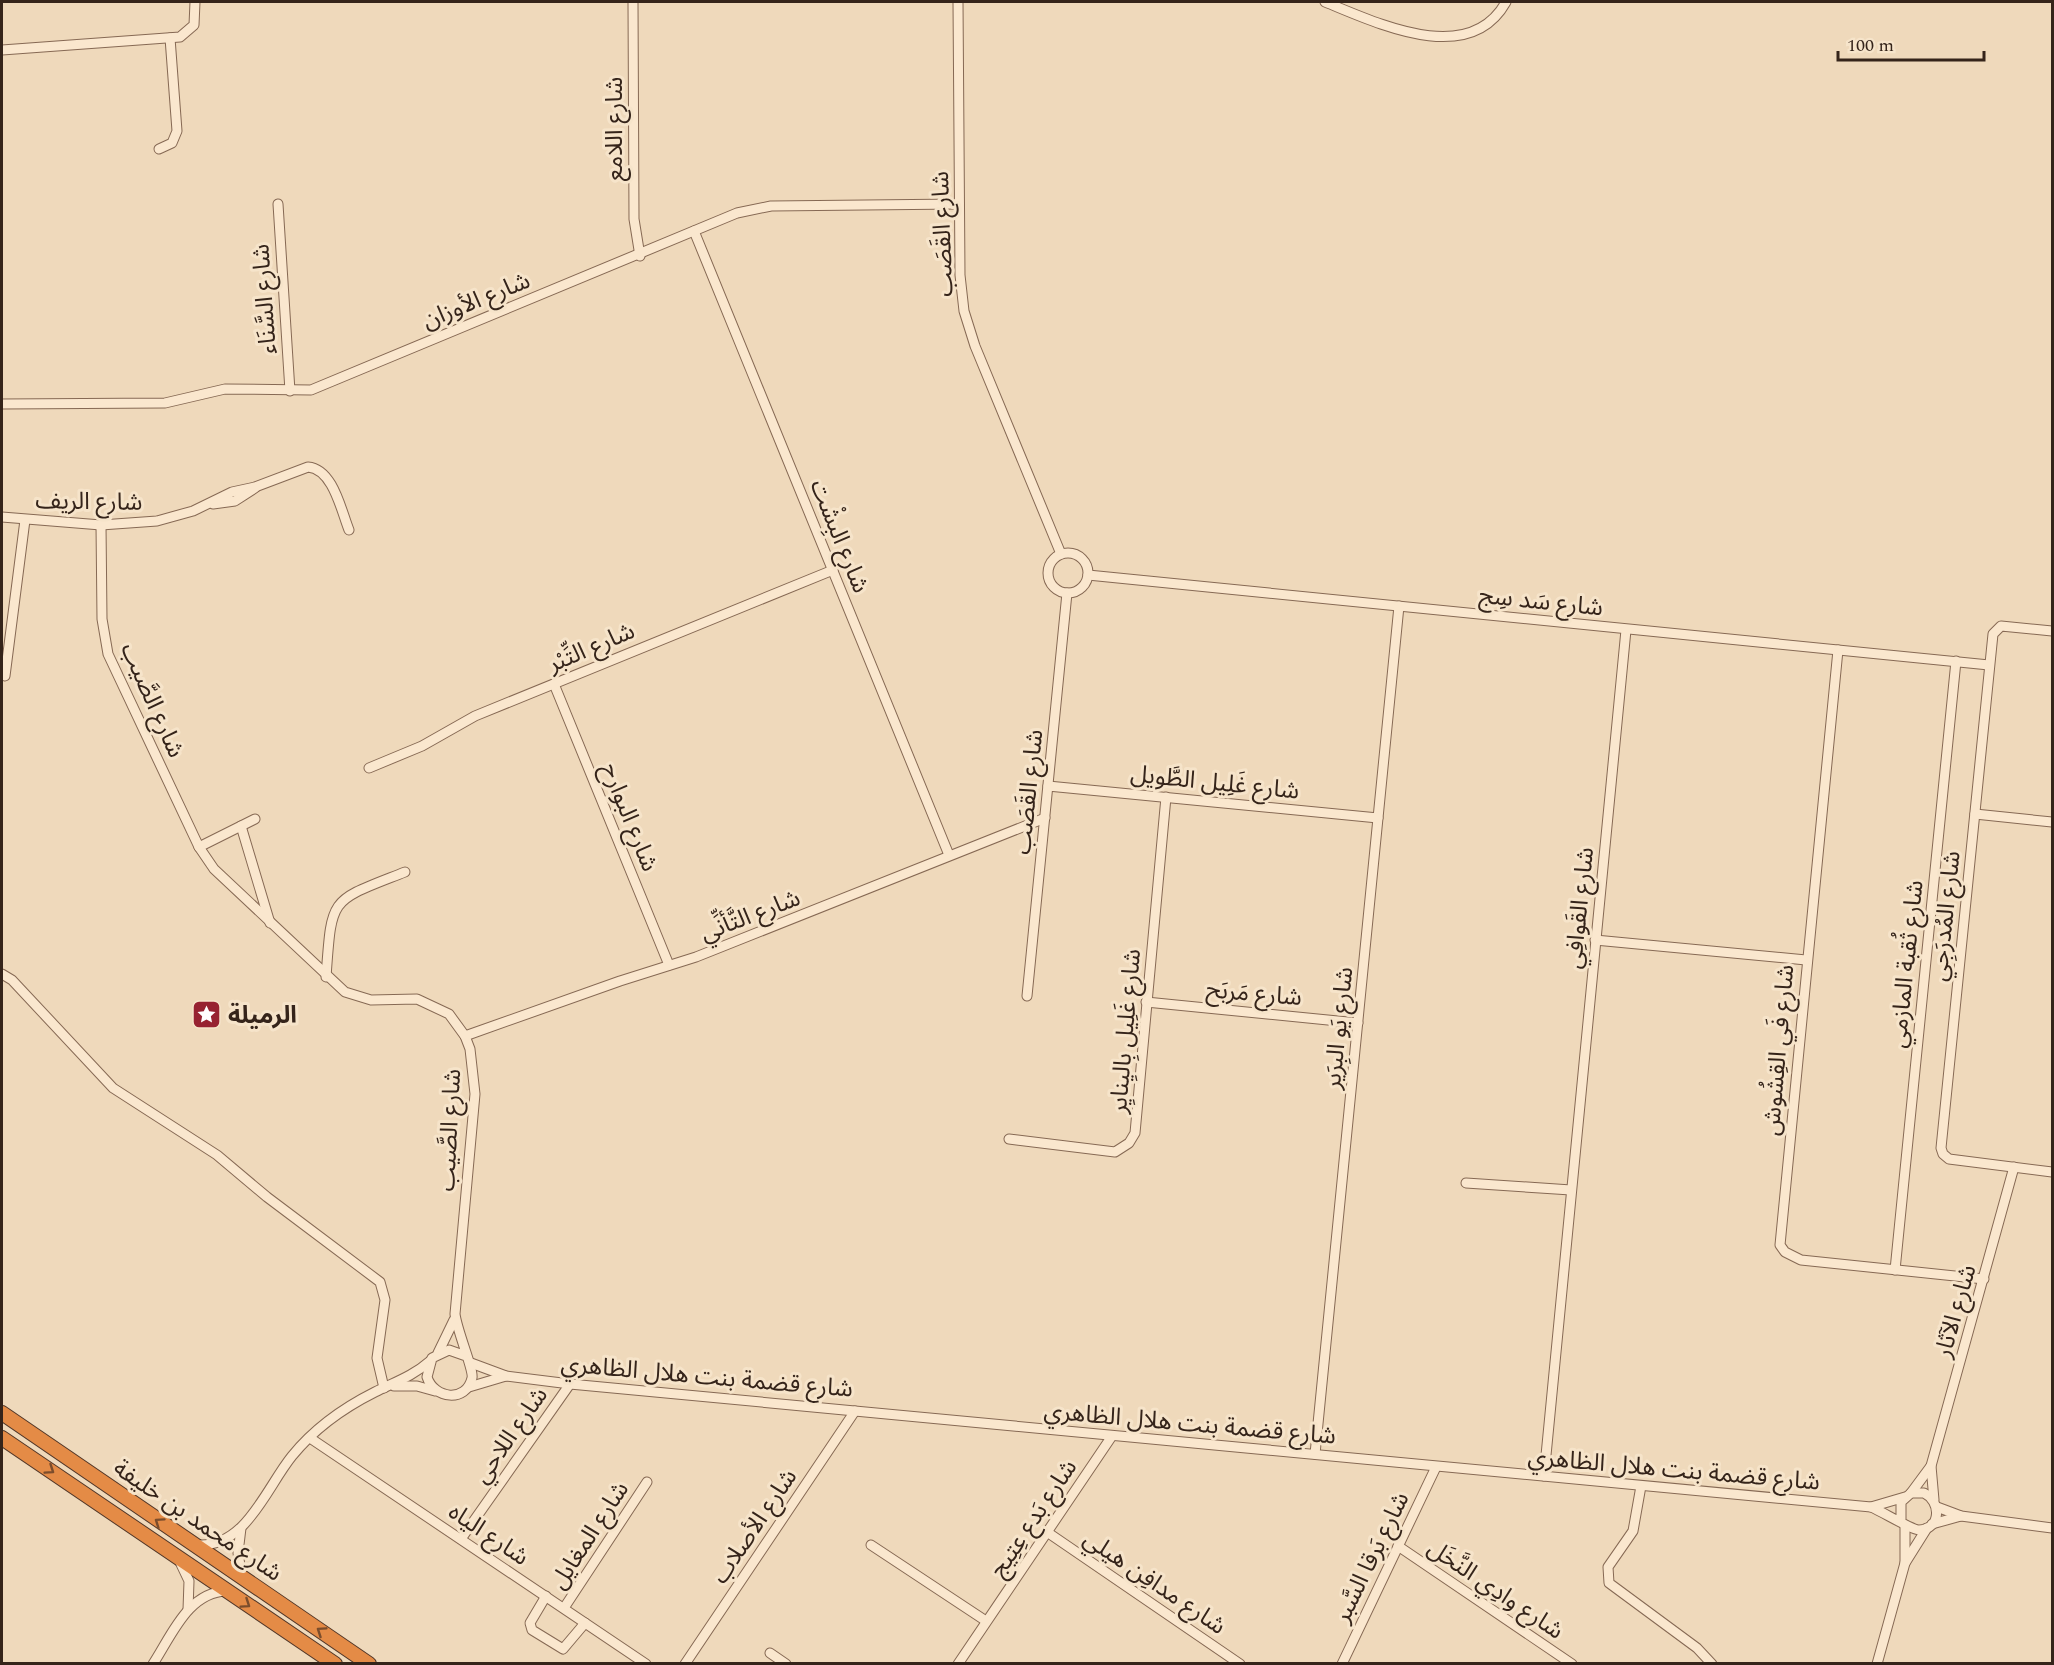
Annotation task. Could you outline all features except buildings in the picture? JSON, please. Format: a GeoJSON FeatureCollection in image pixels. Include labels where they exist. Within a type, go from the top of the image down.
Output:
{"type":"FeatureCollection","features":[{"type":"Feature","properties":{"kind":"highway","name":"شارع محمد بن خليفة"},"geometry":{"type":"LineString","coordinates":[[2,1413],[369,1664]]}},
{"type":"Feature","properties":{"kind":"highway","name":"شارع محمد بن خليفة"},"geometry":{"type":"LineString","coordinates":[[2,1438],[335,1664]]}},
{"type":"Feature","properties":{"kind":"street"},"geometry":{"type":"LineString","coordinates":[[2,50],[180,37],[191,29],[195,20],[195,2]]}},
{"type":"Feature","properties":{"kind":"street","name":"شارع اللامع"},"geometry":{"type":"LineString","coordinates":[[633,2],[634,219],[640,256]]}},
{"type":"Feature","properties":{"kind":"street","name":"شارع القَصَب"},"geometry":{"type":"LineString","coordinates":[[958,2],[960,275],[969,329],[1061,554]]}},
{"type":"Feature","properties":{"kind":"street"},"geometry":{"type":"LineString","coordinates":[[1325,2],[1392,27],[1448,37],[1465,35],[1481,28],[1496,17],[1506,2]]}},
{"type":"Feature","properties":{"kind":"street"},"geometry":{"type":"LineString","coordinates":[[159,149],[172,143],[177,131],[170,38]]}},
{"type":"Feature","properties":{"kind":"street","name":"شارع السَّنَاء"},"geometry":{"type":"LineString","coordinates":[[278,204],[290,391]]}},
{"type":"Feature","properties":{"kind":"street","name":"شارع الأوزان"},"geometry":{"type":"LineString","coordinates":[[2,404],[165,403],[225,389],[264,388],[290,391],[322,386],[640,256],[736,213],[768,206],[959,204]]}},
{"type":"Feature","properties":{"kind":"street","name":"شارع البِشْت"},"geometry":{"type":"LineString","coordinates":[[694,231],[949,855]]}},
{"type":"Feature","properties":{"kind":"street","name":"شارع الريف"},"geometry":{"type":"LineString","coordinates":[[2,517],[101,525],[157,520],[211,504],[232,492],[255,487],[301,469],[315,467],[327,476],[349,530]]}},
{"type":"Feature","properties":{"kind":"street"},"geometry":{"type":"LineString","coordinates":[[5,676],[25,519]]}},
{"type":"Feature","properties":{"kind":"street","name":"شارع الصَّيب"},"geometry":{"type":"LineString","coordinates":[[101,525],[102,619],[108,654],[199,847],[214,869],[345,993],[371,1000],[417,999],[434,1005],[449,1014],[465,1036],[473,1063],[475,1094],[455,1314],[448,1335],[433,1358]]}},
{"type":"Feature","properties":{"kind":"street"},"geometry":{"type":"LineString","coordinates":[[1074,553],[1088,568],[1088,575],[1083,586],[1067,593],[1056,589],[1049,579],[1049,567],[1061,554],[1074,553]]}},
{"type":"Feature","properties":{"kind":"street","name":"شارع التِّبْر"},"geometry":{"type":"LineString","coordinates":[[369,768],[422,746],[475,716],[833,570]]}},
{"type":"Feature","properties":{"kind":"street","name":"شارع سَد سِج"},"geometry":{"type":"LineString","coordinates":[[1088,575],[1626,630],[1989,664]]}},
{"type":"Feature","properties":{"kind":"street","name":"شارع القَصَب"},"geometry":{"type":"LineString","coordinates":[[1027,996],[1067,593]]}},
{"type":"Feature","properties":{"kind":"street","name":"شارع يَو البِرَير"},"geometry":{"type":"LineString","coordinates":[[1315,1454],[1399,606]]}},
{"type":"Feature","properties":{"kind":"street","name":"شارع المُدرَجِي"},"geometry":{"type":"LineString","coordinates":[[2052,631],[1998,628],[1993,634],[1941,1148],[1943,1154],[1949,1159],[2052,1172]]}},
{"type":"Feature","properties":{"kind":"street","name":"شارع القَوافِي"},"geometry":{"type":"LineString","coordinates":[[1544,1476],[1626,630]]}},
{"type":"Feature","properties":{"kind":"street","name":"شارع فَي القِشُوش"},"geometry":{"type":"LineString","coordinates":[[1838,650],[1780,1245],[1785,1252],[1801,1260],[1984,1279]]}},
{"type":"Feature","properties":{"kind":"street","name":"شارع ثُقبة المازمي"},"geometry":{"type":"LineString","coordinates":[[1895,1270],[1956,661]]}},
{"type":"Feature","properties":{"kind":"street","name":"شارع البوارح"},"geometry":{"type":"LineString","coordinates":[[554,684],[669,965]]}},
{"type":"Feature","properties":{"kind":"street","name":"شارع غَلِيل الطَّويل"},"geometry":{"type":"LineString","coordinates":[[1048,786],[1378,818]]}},
{"type":"Feature","properties":{"kind":"street","name":"شارع غَلِيل بِاليِنايِر"},"geometry":{"type":"LineString","coordinates":[[1009,1139],[1106,1152],[1122,1150],[1129,1143],[1137,1123],[1166,797]]}},
{"type":"Feature","properties":{"kind":"street"},"geometry":{"type":"LineString","coordinates":[[1975,814],[2052,822]]}},
{"type":"Feature","properties":{"kind":"street","name":"شارع التَّأنِّي"},"geometry":{"type":"LineString","coordinates":[[465,1036],[669,965],[809,913],[1045,818]]}},
{"type":"Feature","properties":{"kind":"street"},"geometry":{"type":"LineString","coordinates":[[199,847],[255,819]]}},
{"type":"Feature","properties":{"kind":"street"},"geometry":{"type":"LineString","coordinates":[[241,826],[249,844],[270,923]]}},
{"type":"Feature","properties":{"kind":"street"},"geometry":{"type":"LineString","coordinates":[[326,977],[330,919],[335,908],[351,893],[405,872]]}},
{"type":"Feature","properties":{"kind":"street"},"geometry":{"type":"LineString","coordinates":[[1595,940],[1806,960]]}},
{"type":"Feature","properties":{"kind":"street"},"geometry":{"type":"LineString","coordinates":[[2,974],[12,980],[113,1088],[217,1155],[267,1197],[380,1282],[386,1300],[377,1358],[387,1387]]}},
{"type":"Feature","properties":{"kind":"street","name":"شارع مَربَح"},"geometry":{"type":"LineString","coordinates":[[1146,1002],[1358,1023]]}},
{"type":"Feature","properties":{"kind":"street","name":"شارع الآثار"},"geometry":{"type":"LineString","coordinates":[[1935,1504],[1931,1466],[2014,1167]]}},
{"type":"Feature","properties":{"kind":"street"},"geometry":{"type":"LineString","coordinates":[[1467,1183],[1571,1190]]}},
{"type":"Feature","properties":{"kind":"street","name":"شارع الصَّيب"},"geometry":{"type":"LineString","coordinates":[[455,1314],[459,1336],[469,1360]]}},
{"type":"Feature","properties":{"kind":"street"},"geometry":{"type":"LineString","coordinates":[[189,1543],[213,1544],[228,1539],[241,1528],[292,1456],[347,1407],[387,1387],[415,1373],[433,1358],[455,1350],[469,1360],[473,1371],[468,1387],[453,1396],[408,1385],[387,1387]]}},
{"type":"Feature","properties":{"kind":"street"},"geometry":{"type":"LineString","coordinates":[[433,1358],[427,1377],[435,1390]]}},
{"type":"Feature","properties":{"kind":"street","name":"شارع قضمة بنت هلال الظاهري"},"geometry":{"type":"LineString","coordinates":[[469,1360],[506,1376],[570,1384],[1871,1507],[1903,1523]]}},
{"type":"Feature","properties":{"kind":"street","name":"شارع قضمة بنت هلال الظاهري"},"geometry":{"type":"LineString","coordinates":[[468,1387],[506,1376]]}},
{"type":"Feature","properties":{"kind":"street","name":"شارع اللاحي"},"geometry":{"type":"LineString","coordinates":[[461,1539],[570,1384]]}},
{"type":"Feature","properties":{"kind":"street","name":"شارع الأصلاب"},"geometry":{"type":"LineString","coordinates":[[686,1664],[855,1411]]}},
{"type":"Feature","properties":{"kind":"street","name":"شارع بَدع عِتِيج"},"geometry":{"type":"LineString","coordinates":[[958,1664],[1113,1436]]}},
{"type":"Feature","properties":{"kind":"street","name":"شارع الياه"},"geometry":{"type":"LineString","coordinates":[[310,1438],[642,1663]]}},
{"type":"Feature","properties":{"kind":"street","name":"شارع الآثار"},"geometry":{"type":"LineString","coordinates":[[1908,1495],[1931,1466]]}},
{"type":"Feature","properties":{"kind":"street","name":"شارع بَرقا السَّبر"},"geometry":{"type":"LineString","coordinates":[[1342,1664],[1436,1467]]}},
{"type":"Feature","properties":{"kind":"street","name":"شارع المغايل"},"geometry":{"type":"LineString","coordinates":[[564,1608],[647,1482]]}},
{"type":"Feature","properties":{"kind":"street"},"geometry":{"type":"LineString","coordinates":[[1641,1486],[1633,1531],[1608,1567],[1609,1583],[1697,1648],[1712,1664]]}},
{"type":"Feature","properties":{"kind":"street"},"geometry":{"type":"LineString","coordinates":[[1877,1664],[1905,1563],[1903,1523],[1899,1509],[1908,1495],[1924,1493],[1935,1504],[1961,1516],[2052,1528]]}},
{"type":"Feature","properties":{"kind":"street","name":"شارع قضمة بنت هلال الظاهري"},"geometry":{"type":"LineString","coordinates":[[1871,1507],[1908,1495]]}},
{"type":"Feature","properties":{"kind":"street"},"geometry":{"type":"LineString","coordinates":[[1905,1563],[1930,1526],[1935,1504]]}},
{"type":"Feature","properties":{"kind":"street"},"geometry":{"type":"LineString","coordinates":[[1903,1523],[1916,1530],[1961,1516]]}},
{"type":"Feature","properties":{"kind":"street"},"geometry":{"type":"LineString","coordinates":[[241,1528],[238,1553],[242,1578]]}},
{"type":"Feature","properties":{"kind":"street","name":"شارع مدافِن هيلي"},"geometry":{"type":"LineString","coordinates":[[1047,1532],[1240,1664]]}},
{"type":"Feature","properties":{"kind":"street"},"geometry":{"type":"LineString","coordinates":[[871,1545],[986,1621]]}},
{"type":"Feature","properties":{"kind":"street","name":"شارع وادِي النَّخَل"},"geometry":{"type":"LineString","coordinates":[[1398,1546],[1572,1664]]}},
{"type":"Feature","properties":{"kind":"street"},"geometry":{"type":"LineString","coordinates":[[176,1556],[189,1581],[188,1610]]}},
{"type":"Feature","properties":{"kind":"street"},"geometry":{"type":"LineString","coordinates":[[153,1664],[188,1610],[209,1593],[227,1591]]}},
{"type":"Feature","properties":{"kind":"street"},"geometry":{"type":"LineString","coordinates":[[546,1596],[530,1623],[532,1630],[563,1649],[585,1623]]}},
{"type":"Feature","properties":{"kind":"street"},"geometry":{"type":"LineString","coordinates":[[770,1653],[786,1664]]}},
{"type":"Feature","properties":{"kind":"place","name":"الرميلة"},"geometry":{"type":"Point","coordinates":[207,1015]}}]}
